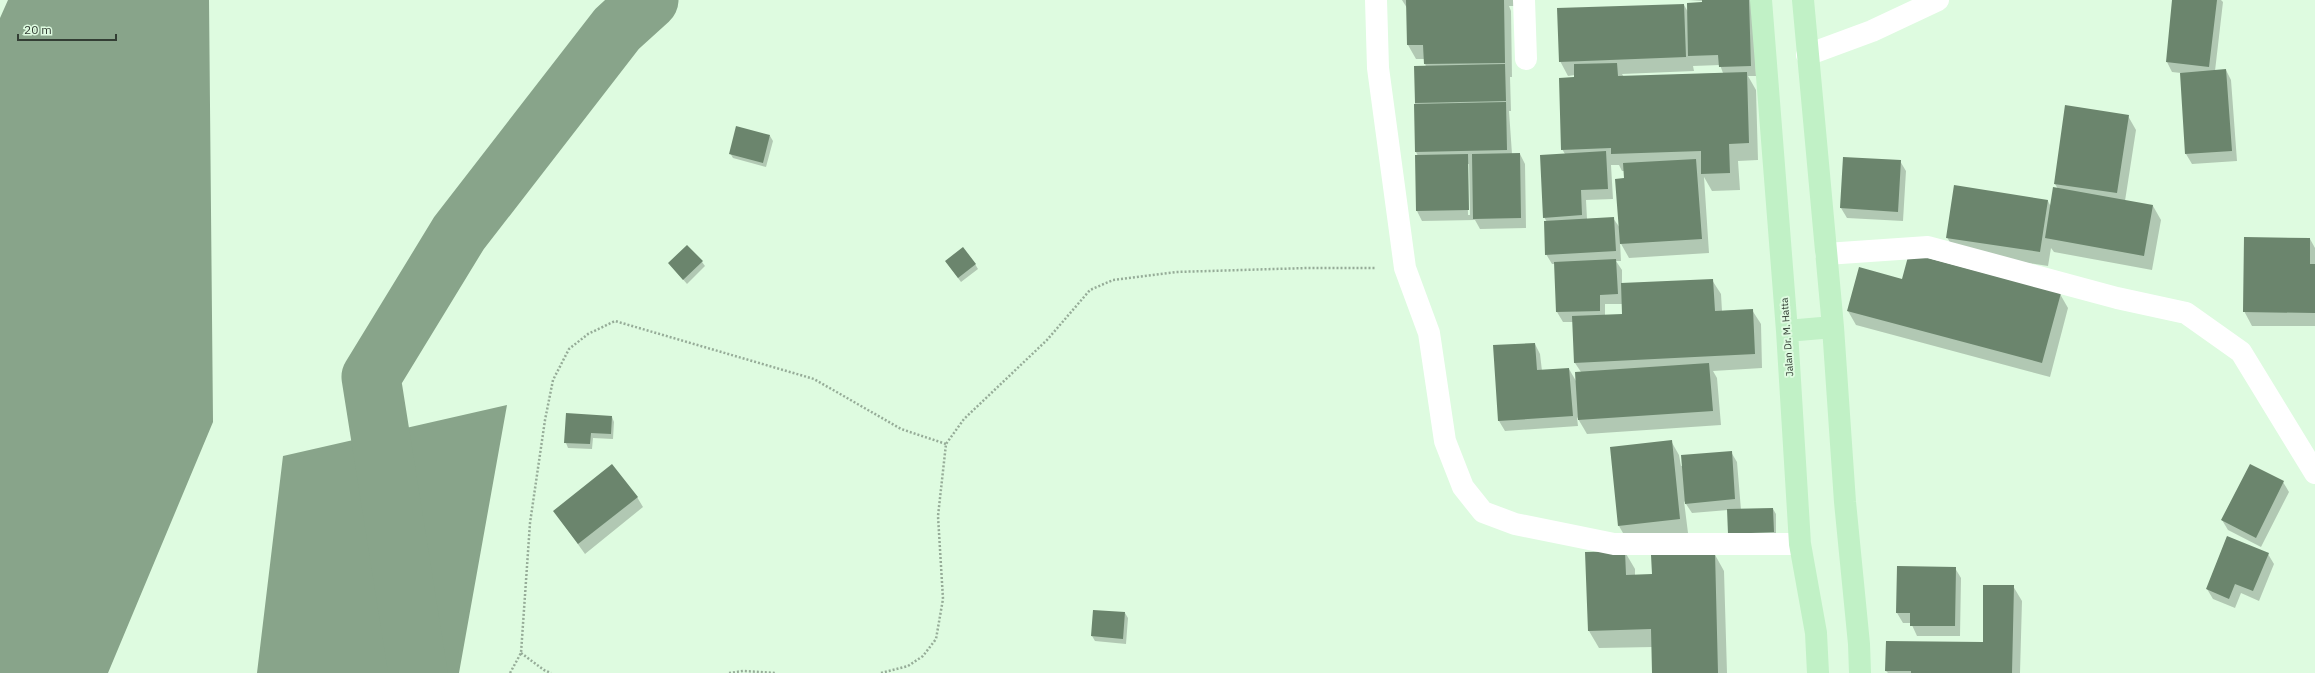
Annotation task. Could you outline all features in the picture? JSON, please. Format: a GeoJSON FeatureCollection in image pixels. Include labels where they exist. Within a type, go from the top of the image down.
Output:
{"type":"FeatureCollection","features":[{"type":"Feature","properties":{"kind":"main road","name":"Jalan Dr. M. Hatta"},"geometry":{"type":"LineString","coordinates":[[1761,0],[1787,331],[1800,544],[1816,633],[1818,673]]}},
{"type":"Feature","properties":{"kind":"main road"},"geometry":{"type":"LineString","coordinates":[[1803,0],[1833,327],[1845,502],[1859,644],[1860,673]]}},
{"type":"Feature","properties":{"kind":"main road"},"geometry":{"type":"LineString","coordinates":[[1787,331],[1833,327]]}},
{"type":"Feature","properties":{"kind":"street"},"geometry":{"type":"LineString","coordinates":[[1376,0],[1378,68],[1405,268],[1430,333],[1445,441],[1464,486],[1483,512],[1515,524],[1614,544],[1800,544]]}},
{"type":"Feature","properties":{"kind":"street"},"geometry":{"type":"LineString","coordinates":[[1524,0],[1526,59]]}},
{"type":"Feature","properties":{"kind":"street"},"geometry":{"type":"LineString","coordinates":[[1807,55],[1854,39],[1938,0]]}},
{"type":"Feature","properties":{"kind":"street"},"geometry":{"type":"LineString","coordinates":[[1826,254],[1928,247],[2117,298],[2186,313],[2241,352],[2315,473]]}},
{"type":"Feature","properties":{"kind":"path"},"geometry":{"type":"LineString","coordinates":[[881,673],[908,666],[923,656],[936,638],[943,599],[938,516],[946,444],[964,419],[1047,340],[1090,290],[1113,280],[1176,272],[1307,268],[1405,268]]}},
{"type":"Feature","properties":{"kind":"path"},"geometry":{"type":"LineString","coordinates":[[510,673],[521,653],[530,523],[545,420],[553,380],[569,349],[588,334],[615,321],[814,379],[901,429],[946,444]]}},
{"type":"Feature","properties":{"kind":"path"},"geometry":{"type":"LineString","coordinates":[[521,653],[544,670],[551,673]]}},
{"type":"Feature","properties":{"kind":"path"},"geometry":{"type":"LineString","coordinates":[[729,673],[743,671],[775,673]]}},
{"type":"Feature","properties":{"kind":"shaded area"},"geometry":{"type":"Polygon","coordinates":[[[8,0],[209,0],[213,422],[108,673],[0,673],[0,18],[8,0]]]}},
{"type":"Feature","properties":{"kind":"shaded area"},"geometry":{"type":"Polygon","coordinates":[[[507,405],[459,673],[257,673],[283,456],[507,405]]]}},
{"type":"Feature","properties":{"kind":"building"},"geometry":{"type":"Polygon","coordinates":[[[1406,0],[1504,0],[1505,63],[1424,64],[1423,45],[1407,45],[1406,0]]]}},
{"type":"Feature","properties":{"kind":"building"},"geometry":{"type":"Polygon","coordinates":[[[1702,0],[1749,0],[1751,66],[1719,67],[1718,55],[1688,56],[1687,3],[1702,2],[1702,0]]]}},
{"type":"Feature","properties":{"kind":"building"},"geometry":{"type":"Polygon","coordinates":[[[2172,0],[2217,0],[2209,67],[2166,62],[2172,0]]]}},
{"type":"Feature","properties":{"kind":"building"},"geometry":{"type":"Polygon","coordinates":[[[1684,4],[1686,57],[1559,62],[1557,8],[1684,4]]]}},
{"type":"Feature","properties":{"kind":"building"},"geometry":{"type":"Polygon","coordinates":[[[1617,63],[1618,76],[1747,72],[1749,143],[1729,144],[1730,173],[1701,174],[1701,151],[1611,154],[1611,148],[1561,150],[1559,78],[1574,77],[1574,64],[1617,63]]]}},
{"type":"Feature","properties":{"kind":"building"},"geometry":{"type":"Polygon","coordinates":[[[1505,64],[1506,101],[1415,103],[1414,66],[1505,64]]]}},
{"type":"Feature","properties":{"kind":"building"},"geometry":{"type":"Polygon","coordinates":[[[2226,69],[2232,151],[2185,154],[2180,73],[2226,69]]]}},
{"type":"Feature","properties":{"kind":"building"},"geometry":{"type":"Polygon","coordinates":[[[1506,102],[1507,150],[1415,152],[1414,104],[1506,102]]]}},
{"type":"Feature","properties":{"kind":"building"},"geometry":{"type":"Polygon","coordinates":[[[2065,105],[2129,115],[2117,193],[2054,184],[2065,105]]]}},
{"type":"Feature","properties":{"kind":"building"},"geometry":{"type":"Polygon","coordinates":[[[736,126],[770,135],[763,163],[729,154],[736,126]]]}},
{"type":"Feature","properties":{"kind":"building"},"geometry":{"type":"Polygon","coordinates":[[[1606,151],[1608,189],[1581,190],[1582,215],[1543,218],[1540,155],[1606,151]]]}},
{"type":"Feature","properties":{"kind":"building"},"geometry":{"type":"Polygon","coordinates":[[[1520,153],[1521,218],[1473,219],[1472,154],[1520,153]]]}},
{"type":"Feature","properties":{"kind":"building"},"geometry":{"type":"Polygon","coordinates":[[[1468,154],[1469,210],[1416,211],[1415,155],[1468,154]]]}},
{"type":"Feature","properties":{"kind":"building"},"geometry":{"type":"Polygon","coordinates":[[[1843,157],[1901,160],[1898,212],[1840,208],[1843,157]]]}},
{"type":"Feature","properties":{"kind":"building"},"geometry":{"type":"Polygon","coordinates":[[[1696,159],[1702,239],[1620,244],[1615,179],[1624,178],[1623,163],[1696,159]]]}},
{"type":"Feature","properties":{"kind":"building"},"geometry":{"type":"Polygon","coordinates":[[[1954,185],[2048,200],[2040,252],[1946,238],[1954,185]]]}},
{"type":"Feature","properties":{"kind":"building"},"geometry":{"type":"Polygon","coordinates":[[[2053,187],[2153,205],[2144,256],[2045,238],[2053,187]]]}},
{"type":"Feature","properties":{"kind":"building"},"geometry":{"type":"Polygon","coordinates":[[[1614,217],[1616,251],[1545,255],[1544,221],[1614,217]]]}},
{"type":"Feature","properties":{"kind":"building"},"geometry":{"type":"Polygon","coordinates":[[[2244,237],[2310,238],[2310,264],[2315,264],[2315,313],[2243,312],[2244,237]]]}},
{"type":"Feature","properties":{"kind":"building"},"geometry":{"type":"Polygon","coordinates":[[[687,245],[703,261],[683,280],[668,263],[687,245]]]}},
{"type":"Feature","properties":{"kind":"building"},"geometry":{"type":"Polygon","coordinates":[[[963,247],[976,264],[958,278],[945,261],[963,247]]]}},
{"type":"Feature","properties":{"kind":"building"},"geometry":{"type":"Polygon","coordinates":[[[1909,253],[2061,293],[2042,363],[1847,311],[1859,267],[1902,279],[1909,253]]]}},
{"type":"Feature","properties":{"kind":"building"},"geometry":{"type":"Polygon","coordinates":[[[1616,259],[1618,294],[1600,295],[1600,311],[1556,312],[1554,262],[1616,259]]]}},
{"type":"Feature","properties":{"kind":"building"},"geometry":{"type":"Polygon","coordinates":[[[1713,279],[1715,311],[1753,309],[1755,354],[1574,363],[1572,316],[1622,314],[1621,283],[1713,279]]]}},
{"type":"Feature","properties":{"kind":"building"},"geometry":{"type":"Polygon","coordinates":[[[1535,343],[1537,370],[1569,368],[1573,416],[1498,421],[1493,345],[1535,343]]]}},
{"type":"Feature","properties":{"kind":"building"},"geometry":{"type":"Polygon","coordinates":[[[1709,363],[1713,411],[1578,420],[1575,372],[1709,363]]]}},
{"type":"Feature","properties":{"kind":"building"},"geometry":{"type":"Polygon","coordinates":[[[566,413],[612,416],[611,434],[591,433],[590,444],[564,443],[566,413]]]}},
{"type":"Feature","properties":{"kind":"building"},"geometry":{"type":"Polygon","coordinates":[[[1672,440],[1680,519],[1618,526],[1610,447],[1672,440]]]}},
{"type":"Feature","properties":{"kind":"building"},"geometry":{"type":"Polygon","coordinates":[[[1732,451],[1735,499],[1685,504],[1681,455],[1732,451]]]}},
{"type":"Feature","properties":{"kind":"building"},"geometry":{"type":"Polygon","coordinates":[[[612,464],[638,497],[578,544],[553,511],[612,464]]]}},
{"type":"Feature","properties":{"kind":"building"},"geometry":{"type":"Polygon","coordinates":[[[2250,464],[2284,481],[2256,538],[2221,520],[2250,464]]]}},
{"type":"Feature","properties":{"kind":"building"},"geometry":{"type":"Polygon","coordinates":[[[1773,508],[1774,532],[1728,534],[1727,509],[1773,508]]]}},
{"type":"Feature","properties":{"kind":"building"},"geometry":{"type":"Polygon","coordinates":[[[2227,536],[2269,553],[2253,591],[2235,584],[2229,599],[2206,589],[2227,536]]]}},
{"type":"Feature","properties":{"kind":"building"},"geometry":{"type":"Polygon","coordinates":[[[1625,551],[1626,575],[1652,574],[1651,555],[1715,552],[1718,673],[1652,673],[1651,629],[1588,631],[1585,552],[1625,551]]]}},
{"type":"Feature","properties":{"kind":"building"},"geometry":{"type":"Polygon","coordinates":[[[1897,566],[1956,567],[1955,626],[1910,626],[1910,613],[1896,613],[1897,566]]]}},
{"type":"Feature","properties":{"kind":"building"},"geometry":{"type":"Polygon","coordinates":[[[1983,585],[2014,585],[2012,673],[1911,673],[1911,671],[1885,671],[1886,641],[1983,642],[1983,585]]]}},
{"type":"Feature","properties":{"kind":"building"},"geometry":{"type":"Polygon","coordinates":[[[1093,610],[1125,612],[1123,639],[1091,636],[1093,610]]]}},
{"type":"Feature","properties":{"kind":"waterway"},"geometry":{"type":"LineString","coordinates":[[418,673],[371,377],[459,233],[617,29],[649,0]]}}]}
